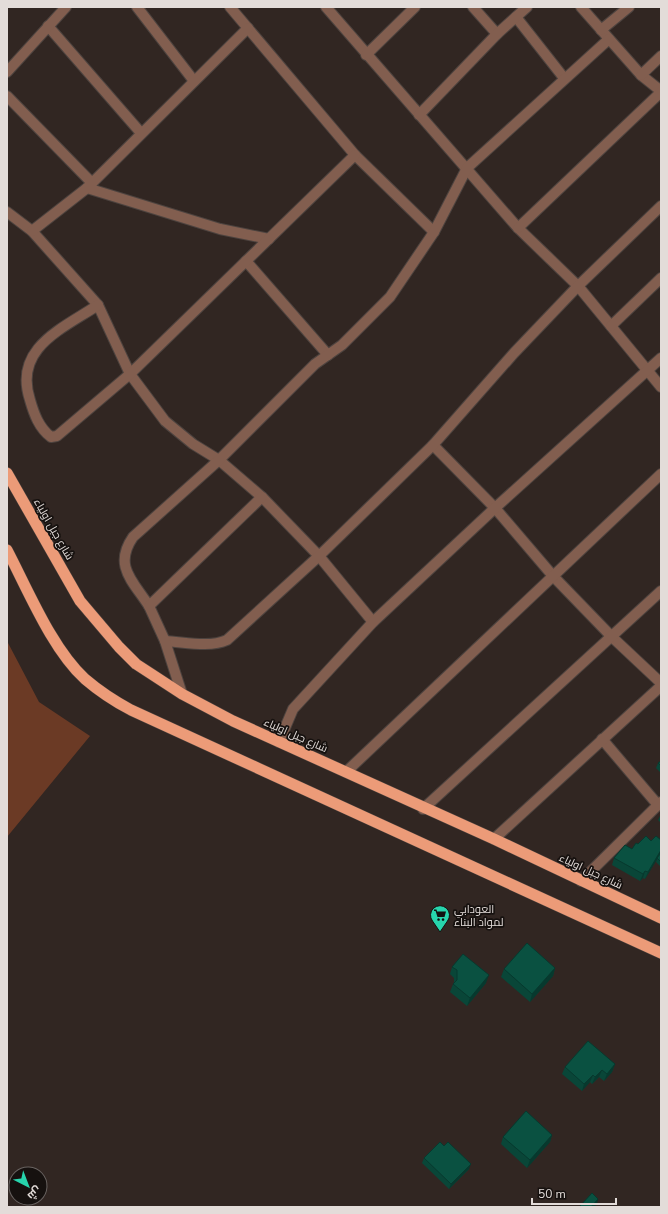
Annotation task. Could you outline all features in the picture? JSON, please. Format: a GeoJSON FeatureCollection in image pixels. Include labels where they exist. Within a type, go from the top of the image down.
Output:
{"type":"FeatureCollection","features":[{"type":"Feature","properties":{"kind":"highway","name":"شارع جبل اولياء"},"geometry":{"type":"LineString","coordinates":[[7,473],[80,601],[97,622],[136,664],[182,694],[233,721],[346,772],[423,809],[494,839],[581,881],[659,914]]}},
{"type":"Feature","properties":{"kind":"highway"},"geometry":{"type":"LineString","coordinates":[[7,550],[46,624],[66,657],[84,678],[107,696],[131,710],[661,953]]}},
{"type":"Feature","properties":{"kind":"street"},"geometry":{"type":"LineString","coordinates":[[7,72],[66,7]]}},
{"type":"Feature","properties":{"kind":"street"},"geometry":{"type":"LineString","coordinates":[[136,7],[194,81]]}},
{"type":"Feature","properties":{"kind":"street"},"geometry":{"type":"LineString","coordinates":[[230,7],[355,155],[434,232]]}},
{"type":"Feature","properties":{"kind":"street"},"geometry":{"type":"LineString","coordinates":[[326,7],[366,55],[467,168],[518,228],[578,286],[661,387]]}},
{"type":"Feature","properties":{"kind":"street"},"geometry":{"type":"LineString","coordinates":[[366,55],[415,7]]}},
{"type":"Feature","properties":{"kind":"street"},"geometry":{"type":"LineString","coordinates":[[473,7],[497,34]]}},
{"type":"Feature","properties":{"kind":"street"},"geometry":{"type":"LineString","coordinates":[[419,115],[497,34],[527,7]]}},
{"type":"Feature","properties":{"kind":"street"},"geometry":{"type":"LineString","coordinates":[[518,228],[661,91],[642,75],[581,7]]}},
{"type":"Feature","properties":{"kind":"street"},"geometry":{"type":"LineString","coordinates":[[601,30],[629,7]]}},
{"type":"Feature","properties":{"kind":"street"},"geometry":{"type":"LineString","coordinates":[[516,17],[564,78]]}},
{"type":"Feature","properties":{"kind":"street"},"geometry":{"type":"LineString","coordinates":[[48,26],[141,133]]}},
{"type":"Feature","properties":{"kind":"street"},"geometry":{"type":"LineString","coordinates":[[32,231],[90,185],[248,28]]}},
{"type":"Feature","properties":{"kind":"street"},"geometry":{"type":"LineString","coordinates":[[182,694],[165,641],[149,606],[125,569],[123,558],[127,545],[133,537],[219,460],[315,364],[342,345],[390,297],[434,232],[467,168],[564,78],[609,39]]}},
{"type":"Feature","properties":{"kind":"street"},"geometry":{"type":"LineString","coordinates":[[642,75],[661,56]]}},
{"type":"Feature","properties":{"kind":"street"},"geometry":{"type":"LineString","coordinates":[[7,96],[90,185],[220,229],[269,239]]}},
{"type":"Feature","properties":{"kind":"street"},"geometry":{"type":"LineString","coordinates":[[98,306],[47,339],[37,348],[29,363],[25,387],[34,415],[45,432],[51,437],[57,436],[130,374],[355,155]]}},
{"type":"Feature","properties":{"kind":"street"},"geometry":{"type":"LineString","coordinates":[[165,641],[219,644],[227,640],[319,556],[433,445],[514,353],[578,286],[661,206]]}},
{"type":"Feature","properties":{"kind":"street"},"geometry":{"type":"LineString","coordinates":[[7,212],[32,231],[98,306],[130,374],[165,421],[193,444],[219,460],[262,497],[319,556],[373,622]]}},
{"type":"Feature","properties":{"kind":"street"},"geometry":{"type":"LineString","coordinates":[[246,261],[328,355]]}},
{"type":"Feature","properties":{"kind":"street"},"geometry":{"type":"LineString","coordinates":[[611,326],[661,278]]}},
{"type":"Feature","properties":{"kind":"street"},"geometry":{"type":"LineString","coordinates":[[280,742],[293,709],[373,622],[495,508],[661,358]]}},
{"type":"Feature","properties":{"kind":"street"},"geometry":{"type":"LineString","coordinates":[[433,445],[495,508],[553,576],[612,637],[661,683]]}},
{"type":"Feature","properties":{"kind":"street"},"geometry":{"type":"LineString","coordinates":[[346,772],[661,474]]}},
{"type":"Feature","properties":{"kind":"street"},"geometry":{"type":"LineString","coordinates":[[149,606],[262,497]]}},
{"type":"Feature","properties":{"kind":"street"},"geometry":{"type":"LineString","coordinates":[[423,809],[661,591]]}},
{"type":"Feature","properties":{"kind":"street"},"geometry":{"type":"LineString","coordinates":[[494,839],[661,686]]}},
{"type":"Feature","properties":{"kind":"street"},"geometry":{"type":"LineString","coordinates":[[581,881],[660,803],[602,739]]}},
{"type":"Feature","properties":{"kind":"shaded area"},"geometry":{"type":"Polygon","coordinates":[[[7,641],[39,702],[90,736],[7,837],[7,641]]]}},
{"type":"Feature","properties":{"kind":"building"},"geometry":{"type":"Polygon","coordinates":[[[646,836],[651,841],[656,836],[661,840],[661,850],[648,872],[645,871],[643,874],[614,858],[625,845],[632,849],[636,843],[638,844],[646,836]]]}},
{"type":"Feature","properties":{"kind":"building"},"geometry":{"type":"Polygon","coordinates":[[[661,853],[661,862],[657,858],[661,853]]]}},
{"type":"Feature","properties":{"kind":"building"},"geometry":{"type":"Polygon","coordinates":[[[527,943],[555,968],[532,994],[504,969],[527,943]]]}},
{"type":"Feature","properties":{"kind":"building"},"geometry":{"type":"Polygon","coordinates":[[[463,954],[489,975],[470,998],[453,984],[457,980],[457,970],[452,967],[463,954]]]}},
{"type":"Feature","properties":{"kind":"building"},"geometry":{"type":"Polygon","coordinates":[[[588,1041],[615,1064],[607,1074],[602,1070],[595,1077],[593,1075],[584,1084],[565,1067],[588,1041]]]}},
{"type":"Feature","properties":{"kind":"building"},"geometry":{"type":"Polygon","coordinates":[[[526,1111],[552,1135],[530,1160],[503,1137],[526,1111]]]}},
{"type":"Feature","properties":{"kind":"building"},"geometry":{"type":"Polygon","coordinates":[[[440,1142],[444,1146],[448,1142],[471,1164],[451,1184],[424,1158],[440,1142]]]}},
{"type":"Feature","properties":{"kind":"building"},"geometry":{"type":"Polygon","coordinates":[[[592,1193],[598,1199],[591,1207],[581,1207],[580,1206],[592,1193]]]}},
{"type":"Feature","properties":{"kind":"place","name":"العودابي لمواد البناء"},"geometry":{"type":"Point","coordinates":[440,932]}}]}
